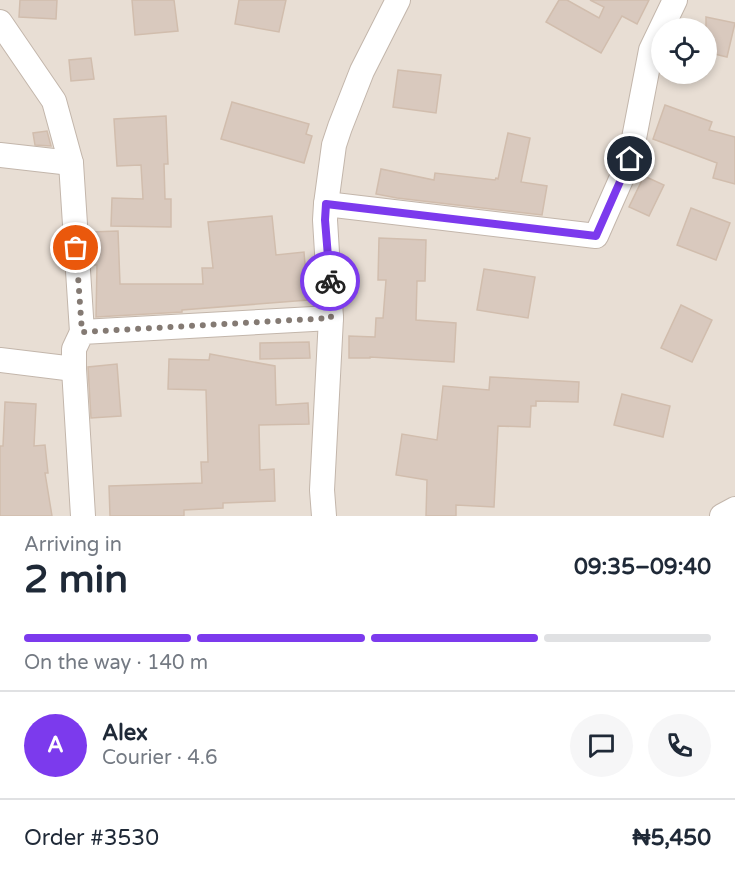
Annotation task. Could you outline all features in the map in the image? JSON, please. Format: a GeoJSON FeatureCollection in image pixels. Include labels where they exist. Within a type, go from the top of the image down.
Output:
{"type":"FeatureCollection","features":[{"type":"Feature","properties":{"kind":"street"},"geometry":{"type":"LineString","coordinates":[[324,516],[322,490],[331,318],[325,220],[334,145],[362,71],[398,0]]}},
{"type":"Feature","properties":{"kind":"street"},"geometry":{"type":"LineString","coordinates":[[326,204],[596,236],[630,159],[651,50],[675,0]]}},
{"type":"Feature","properties":{"kind":"street"},"geometry":{"type":"LineString","coordinates":[[0,22],[54,101],[71,163],[82,332],[74,350],[74,369],[83,516]]}},
{"type":"Feature","properties":{"kind":"street"},"geometry":{"type":"LineString","coordinates":[[0,154],[71,163]]}},
{"type":"Feature","properties":{"kind":"street"},"geometry":{"type":"LineString","coordinates":[[82,332],[331,318]]}},
{"type":"Feature","properties":{"kind":"street"},"geometry":{"type":"LineString","coordinates":[[0,360],[74,369]]}},
{"type":"Feature","properties":{"kind":"street"},"geometry":{"type":"LineString","coordinates":[[722,516],[735,508]]}},
{"type":"Feature","properties":{"kind":"shaded area"},"geometry":{"type":"Polygon","coordinates":[[[0,0],[735,0],[735,516],[0,516],[0,0]]]}},
{"type":"Feature","properties":{"kind":"building"},"geometry":{"type":"Polygon","coordinates":[[[20,0],[57,0],[56,19],[19,17],[20,0]]]}},
{"type":"Feature","properties":{"kind":"building"},"geometry":{"type":"Polygon","coordinates":[[[132,0],[174,0],[178,31],[135,35],[132,0]]]}},
{"type":"Feature","properties":{"kind":"building"},"geometry":{"type":"Polygon","coordinates":[[[239,0],[286,0],[279,32],[235,24],[239,0]]]}},
{"type":"Feature","properties":{"kind":"building"},"geometry":{"type":"Polygon","coordinates":[[[559,0],[567,0],[599,18],[604,7],[590,0],[649,0],[637,24],[622,16],[601,53],[546,22],[559,0]]]}},
{"type":"Feature","properties":{"kind":"building"},"geometry":{"type":"Polygon","coordinates":[[[717,19],[735,23],[727,57],[717,55],[717,19]]]}},
{"type":"Feature","properties":{"kind":"building"},"geometry":{"type":"Polygon","coordinates":[[[91,58],[94,79],[71,81],[69,60],[91,58]]]}},
{"type":"Feature","properties":{"kind":"building"},"geometry":{"type":"Polygon","coordinates":[[[398,70],[441,75],[436,113],[393,107],[398,70]]]}},
{"type":"Feature","properties":{"kind":"building"},"geometry":{"type":"Polygon","coordinates":[[[232,102],[309,124],[306,134],[312,136],[304,163],[221,139],[232,102]]]}},
{"type":"Feature","properties":{"kind":"building"},"geometry":{"type":"Polygon","coordinates":[[[665,105],[712,122],[709,130],[735,137],[735,184],[713,178],[717,163],[653,139],[665,105]]]}},
{"type":"Feature","properties":{"kind":"building"},"geometry":{"type":"Polygon","coordinates":[[[166,116],[168,164],[164,164],[165,199],[171,199],[171,227],[111,226],[112,198],[143,199],[141,165],[117,166],[114,119],[166,116]]]}},
{"type":"Feature","properties":{"kind":"building"},"geometry":{"type":"Polygon","coordinates":[[[47,131],[51,146],[35,145],[33,133],[47,131]]]}},
{"type":"Feature","properties":{"kind":"building"},"geometry":{"type":"Polygon","coordinates":[[[508,133],[530,138],[521,182],[547,186],[542,215],[376,194],[381,169],[434,180],[435,173],[498,179],[508,133]]]}},
{"type":"Feature","properties":{"kind":"building"},"geometry":{"type":"Polygon","coordinates":[[[644,176],[664,185],[649,216],[629,207],[644,176]]]}},
{"type":"Feature","properties":{"kind":"building"},"geometry":{"type":"Polygon","coordinates":[[[691,208],[730,223],[716,260],[677,245],[691,208]]]}},
{"type":"Feature","properties":{"kind":"building"},"geometry":{"type":"Polygon","coordinates":[[[272,216],[276,255],[304,252],[308,300],[182,310],[182,312],[96,317],[97,265],[92,265],[90,232],[118,231],[120,284],[203,284],[202,268],[213,268],[208,222],[272,216]]]}},
{"type":"Feature","properties":{"kind":"building"},"geometry":{"type":"Polygon","coordinates":[[[379,238],[426,240],[425,281],[417,281],[416,320],[456,323],[454,362],[349,358],[349,336],[375,337],[376,318],[383,318],[386,280],[378,280],[379,238]]]}},
{"type":"Feature","properties":{"kind":"building"},"geometry":{"type":"Polygon","coordinates":[[[484,269],[535,277],[528,318],[477,310],[484,269]]]}},
{"type":"Feature","properties":{"kind":"building"},"geometry":{"type":"Polygon","coordinates":[[[681,305],[712,320],[692,362],[661,348],[681,305]]]}},
{"type":"Feature","properties":{"kind":"building"},"geometry":{"type":"Polygon","coordinates":[[[309,342],[310,358],[260,359],[260,343],[309,342]]]}},
{"type":"Feature","properties":{"kind":"building"},"geometry":{"type":"Polygon","coordinates":[[[210,354],[275,366],[276,405],[308,403],[309,424],[259,425],[260,470],[274,469],[275,501],[223,503],[223,508],[184,510],[184,516],[110,516],[109,486],[202,483],[201,462],[208,462],[206,390],[168,389],[169,359],[209,360],[210,354]]]}},
{"type":"Feature","properties":{"kind":"building"},"geometry":{"type":"Polygon","coordinates":[[[117,364],[121,416],[91,418],[88,367],[117,364]]]}},
{"type":"Feature","properties":{"kind":"building"},"geometry":{"type":"Polygon","coordinates":[[[490,377],[579,382],[578,402],[536,401],[536,406],[531,406],[530,427],[498,426],[494,507],[456,505],[456,516],[426,516],[427,480],[396,475],[402,434],[437,440],[443,386],[489,390],[490,377]]]}},
{"type":"Feature","properties":{"kind":"building"},"geometry":{"type":"Polygon","coordinates":[[[622,394],[670,406],[663,437],[614,425],[622,394]]]}},
{"type":"Feature","properties":{"kind":"building"},"geometry":{"type":"Polygon","coordinates":[[[5,402],[36,404],[34,446],[45,445],[48,473],[45,473],[52,516],[0,516],[0,446],[3,446],[5,402]]]}},
{"type":"Feature","properties":{"kind":"way so far"},"geometry":{"type":"LineString","coordinates":[[76,248],[82,332],[331,318],[330,281]]}},
{"type":"Feature","properties":{"kind":"route"},"geometry":{"type":"LineString","coordinates":[[330,281],[325,220],[326,204],[596,236],[630,159]]}}]}
